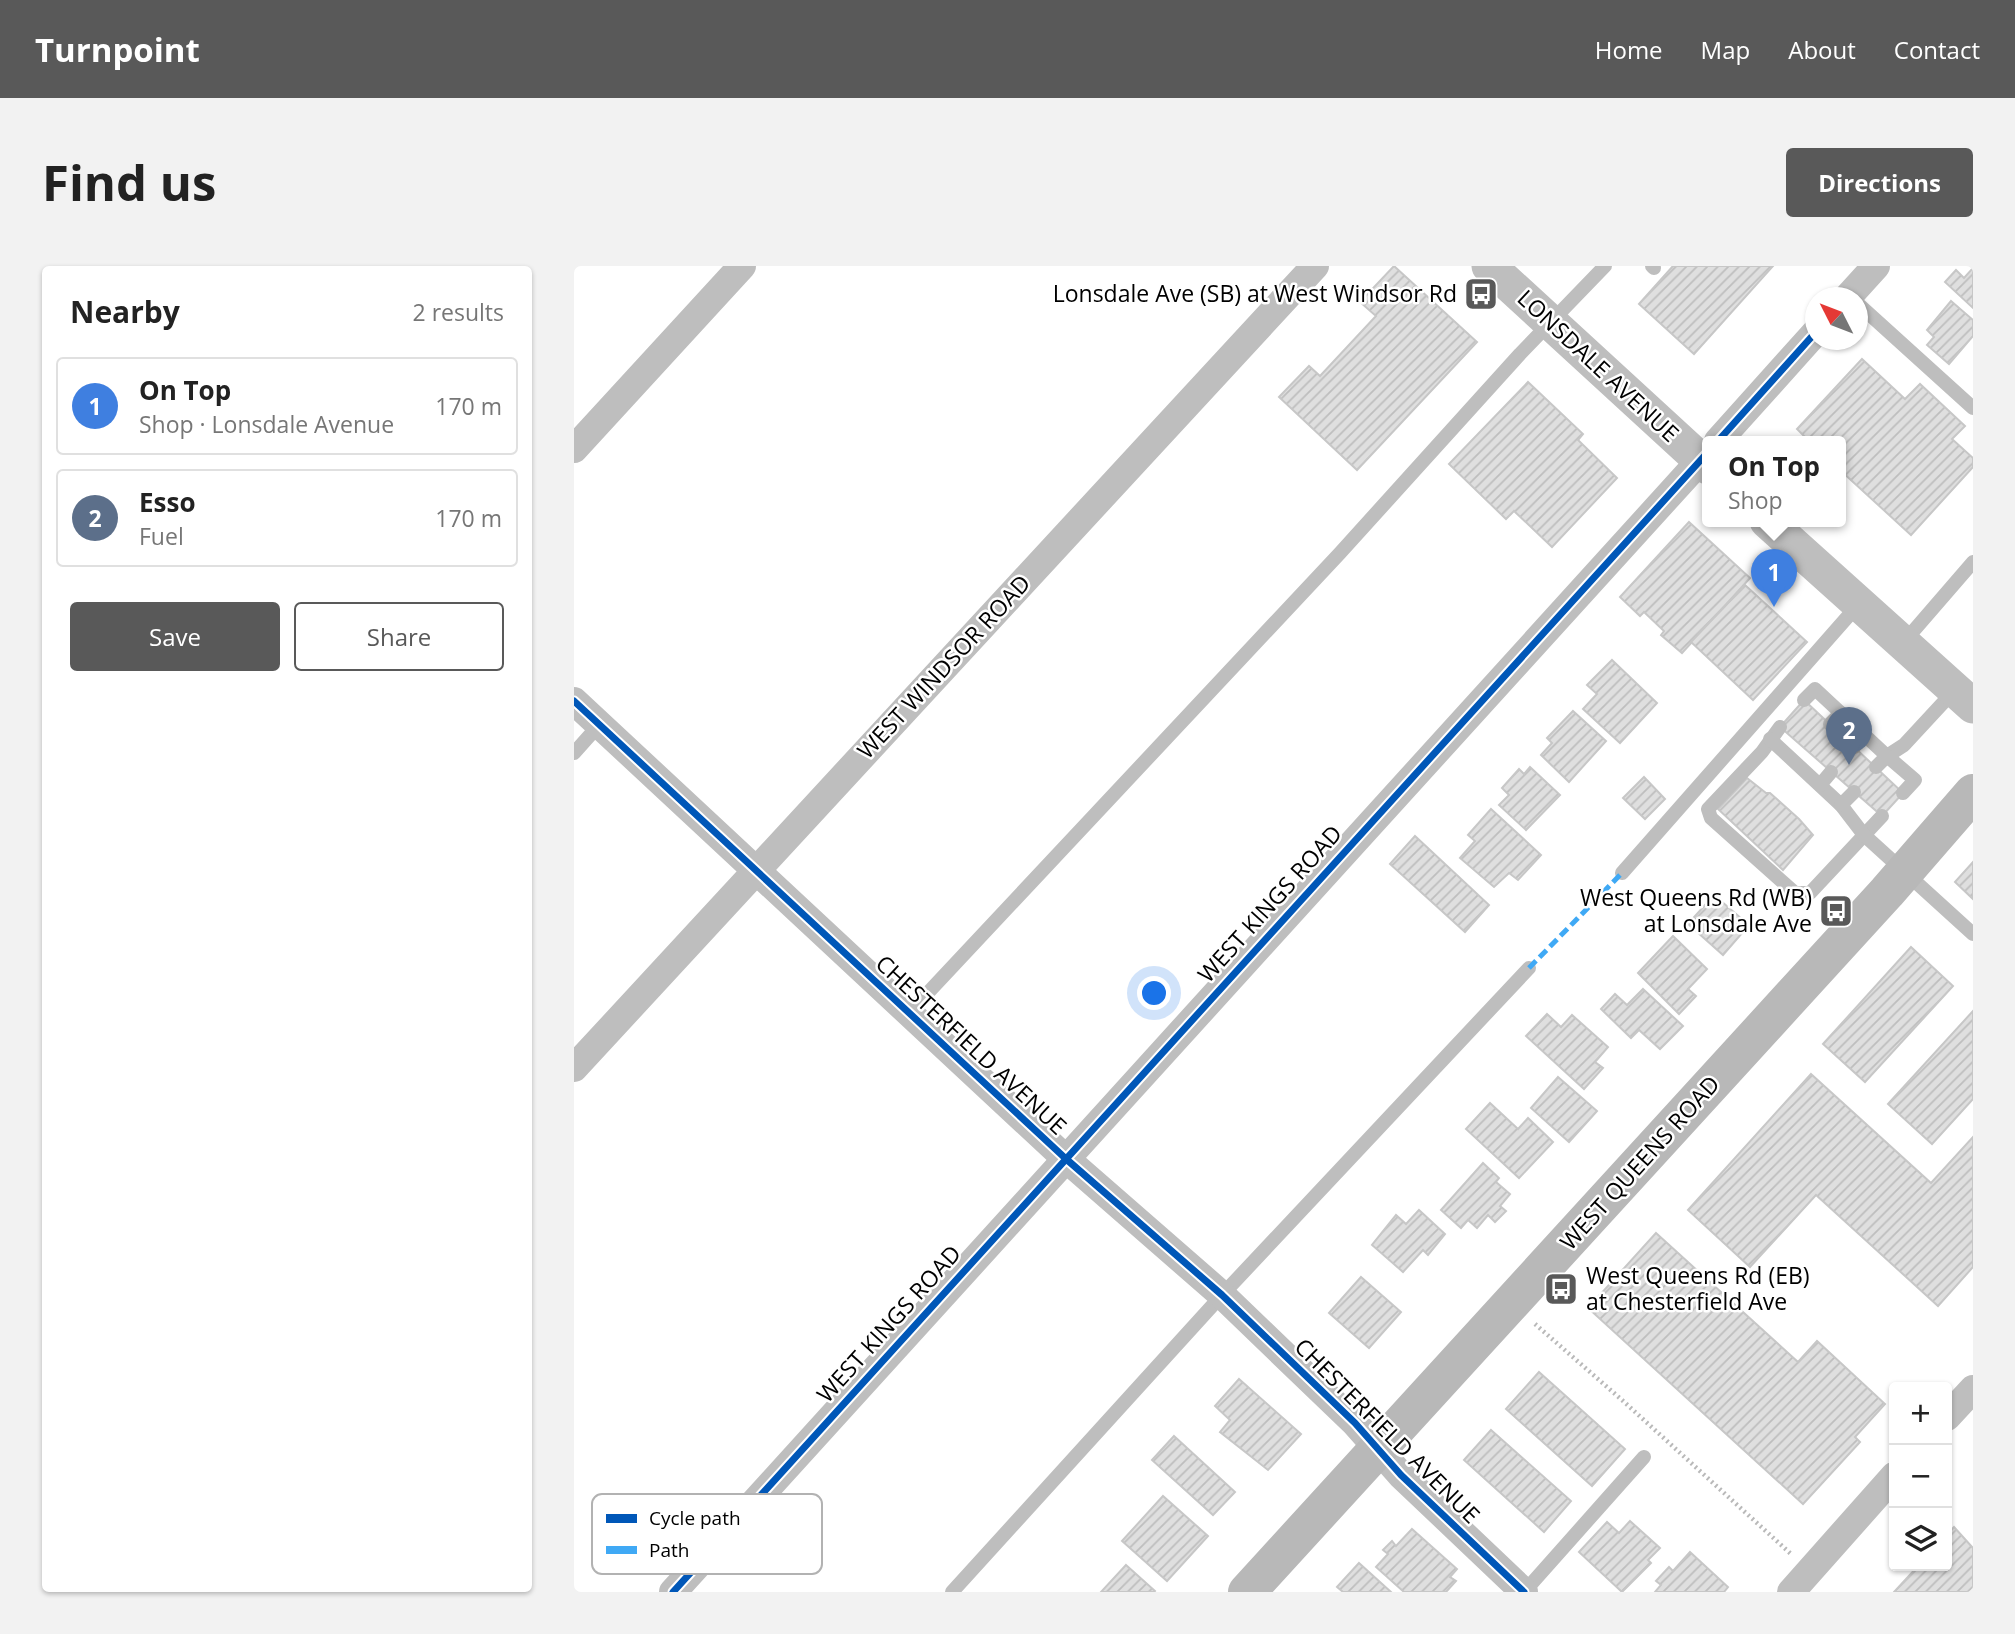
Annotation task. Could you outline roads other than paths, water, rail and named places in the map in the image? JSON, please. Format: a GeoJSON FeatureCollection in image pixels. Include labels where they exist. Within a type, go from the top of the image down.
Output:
{"type":"FeatureCollection","features":[{"type":"Feature","properties":{"kind":"main road","name":"WEST QUEENS ROAD"},"geometry":{"type":"LineString","coordinates":[[1247,1592],[1973,793]]}},
{"type":"Feature","properties":{"kind":"street"},"geometry":{"type":"LineString","coordinates":[[574,449],[742,266]]}},
{"type":"Feature","properties":{"kind":"street","name":"WEST WINDSOR ROAD"},"geometry":{"type":"LineString","coordinates":[[574,1069],[1315,266]]}},
{"type":"Feature","properties":{"kind":"street","name":"LONSDALE AVENUE"},"geometry":{"type":"LineString","coordinates":[[1489,266],[1550,322],[1702,450]]}},
{"type":"Feature","properties":{"kind":"street"},"geometry":{"type":"LineString","coordinates":[[1860,287],[1876,266]]}},
{"type":"Feature","properties":{"kind":"street","name":"WEST KINGS ROAD"},"geometry":{"type":"LineString","coordinates":[[1725,436],[1805,344]]}},
{"type":"Feature","properties":{"kind":"street","name":"WEST KINGS ROAD"},"geometry":{"type":"LineString","coordinates":[[762,1494],[1702,462]]}},
{"type":"Feature","properties":{"kind":"street"},"geometry":{"type":"LineString","coordinates":[[1774,527],[1858,605],[1966,696]]}},
{"type":"Feature","properties":{"kind":"street","name":"CHESTERFIELD AVENUE"},"geometry":{"type":"LineString","coordinates":[[574,701],[1065,1158],[1222,1295],[1354,1423],[1401,1475],[1524,1592]]}},
{"type":"Feature","properties":{"kind":"street"},"geometry":{"type":"LineString","coordinates":[[1952,1412],[1973,1389]]}},
{"type":"Feature","properties":{"kind":"street"},"geometry":{"type":"LineString","coordinates":[[1791,1592],[1889,1482]]}},
{"type":"Feature","properties":{"kind":"street","name":"WEST KINGS ROAD"},"geometry":{"type":"LineString","coordinates":[[673,1592],[689,1574]]}},
{"type":"Feature","properties":{"kind":"lane"},"geometry":{"type":"LineString","coordinates":[[908,1014],[1605,266]]}},
{"type":"Feature","properties":{"kind":"lane"},"geometry":{"type":"LineString","coordinates":[[1868,313],[1973,408]]}},
{"type":"Feature","properties":{"kind":"lane"},"geometry":{"type":"LineString","coordinates":[[1903,643],[1973,562]]}},
{"type":"Feature","properties":{"kind":"lane"},"geometry":{"type":"LineString","coordinates":[[1622,873],[1858,605]]}},
{"type":"Feature","properties":{"kind":"lane"},"geometry":{"type":"LineString","coordinates":[[1804,700],[1815,689],[1915,780],[1903,793]]}},
{"type":"Feature","properties":{"kind":"lane"},"geometry":{"type":"LineString","coordinates":[[1876,767],[1966,696]]}},
{"type":"Feature","properties":{"kind":"lane"},"geometry":{"type":"LineString","coordinates":[[1830,724],[1841,713]]}},
{"type":"Feature","properties":{"kind":"lane"},"geometry":{"type":"LineString","coordinates":[[574,752],[599,725]]}},
{"type":"Feature","properties":{"kind":"lane"},"geometry":{"type":"LineString","coordinates":[[1780,727],[1762,752],[1708,809],[1711,818],[1795,893],[1810,893],[1882,816]]}},
{"type":"Feature","properties":{"kind":"lane"},"geometry":{"type":"LineString","coordinates":[[1854,747],[1864,735]]}},
{"type":"Feature","properties":{"kind":"lane"},"geometry":{"type":"LineString","coordinates":[[1770,739],[1842,804],[1864,835],[1973,934]]}},
{"type":"Feature","properties":{"kind":"lane"},"geometry":{"type":"LineString","coordinates":[[1796,763],[1807,751]]}},
{"type":"Feature","properties":{"kind":"lane"},"geometry":{"type":"LineString","coordinates":[[1820,785],[1831,772]]}},
{"type":"Feature","properties":{"kind":"lane"},"geometry":{"type":"LineString","coordinates":[[1842,804],[1854,792]]}},
{"type":"Feature","properties":{"kind":"lane"},"geometry":{"type":"LineString","coordinates":[[952,1592],[1222,1295],[1529,968]]}},
{"type":"Feature","properties":{"kind":"lane"},"geometry":{"type":"LineString","coordinates":[[1524,1592],[1644,1457]]}},
{"type":"Feature","properties":{"kind":"place","name":"Lonsdale Ave (SB) at West Windsor Rd"},"geometry":{"type":"Point","coordinates":[1481,294]}},
{"type":"Feature","properties":{"kind":"place","name":"On Top"},"geometry":{"type":"Point","coordinates":[1774,607]}},
{"type":"Feature","properties":{"kind":"place","name":"Esso"},"geometry":{"type":"Point","coordinates":[1849,765]}},
{"type":"Feature","properties":{"kind":"place","name":"West Queens Rd (WB) at Lonsdale Ave"},"geometry":{"type":"Point","coordinates":[1836,911]}},
{"type":"Feature","properties":{"kind":"place","name":"West Queens Rd (EB) at Chesterfield Ave"},"geometry":{"type":"Point","coordinates":[1561,1289]}}]}
